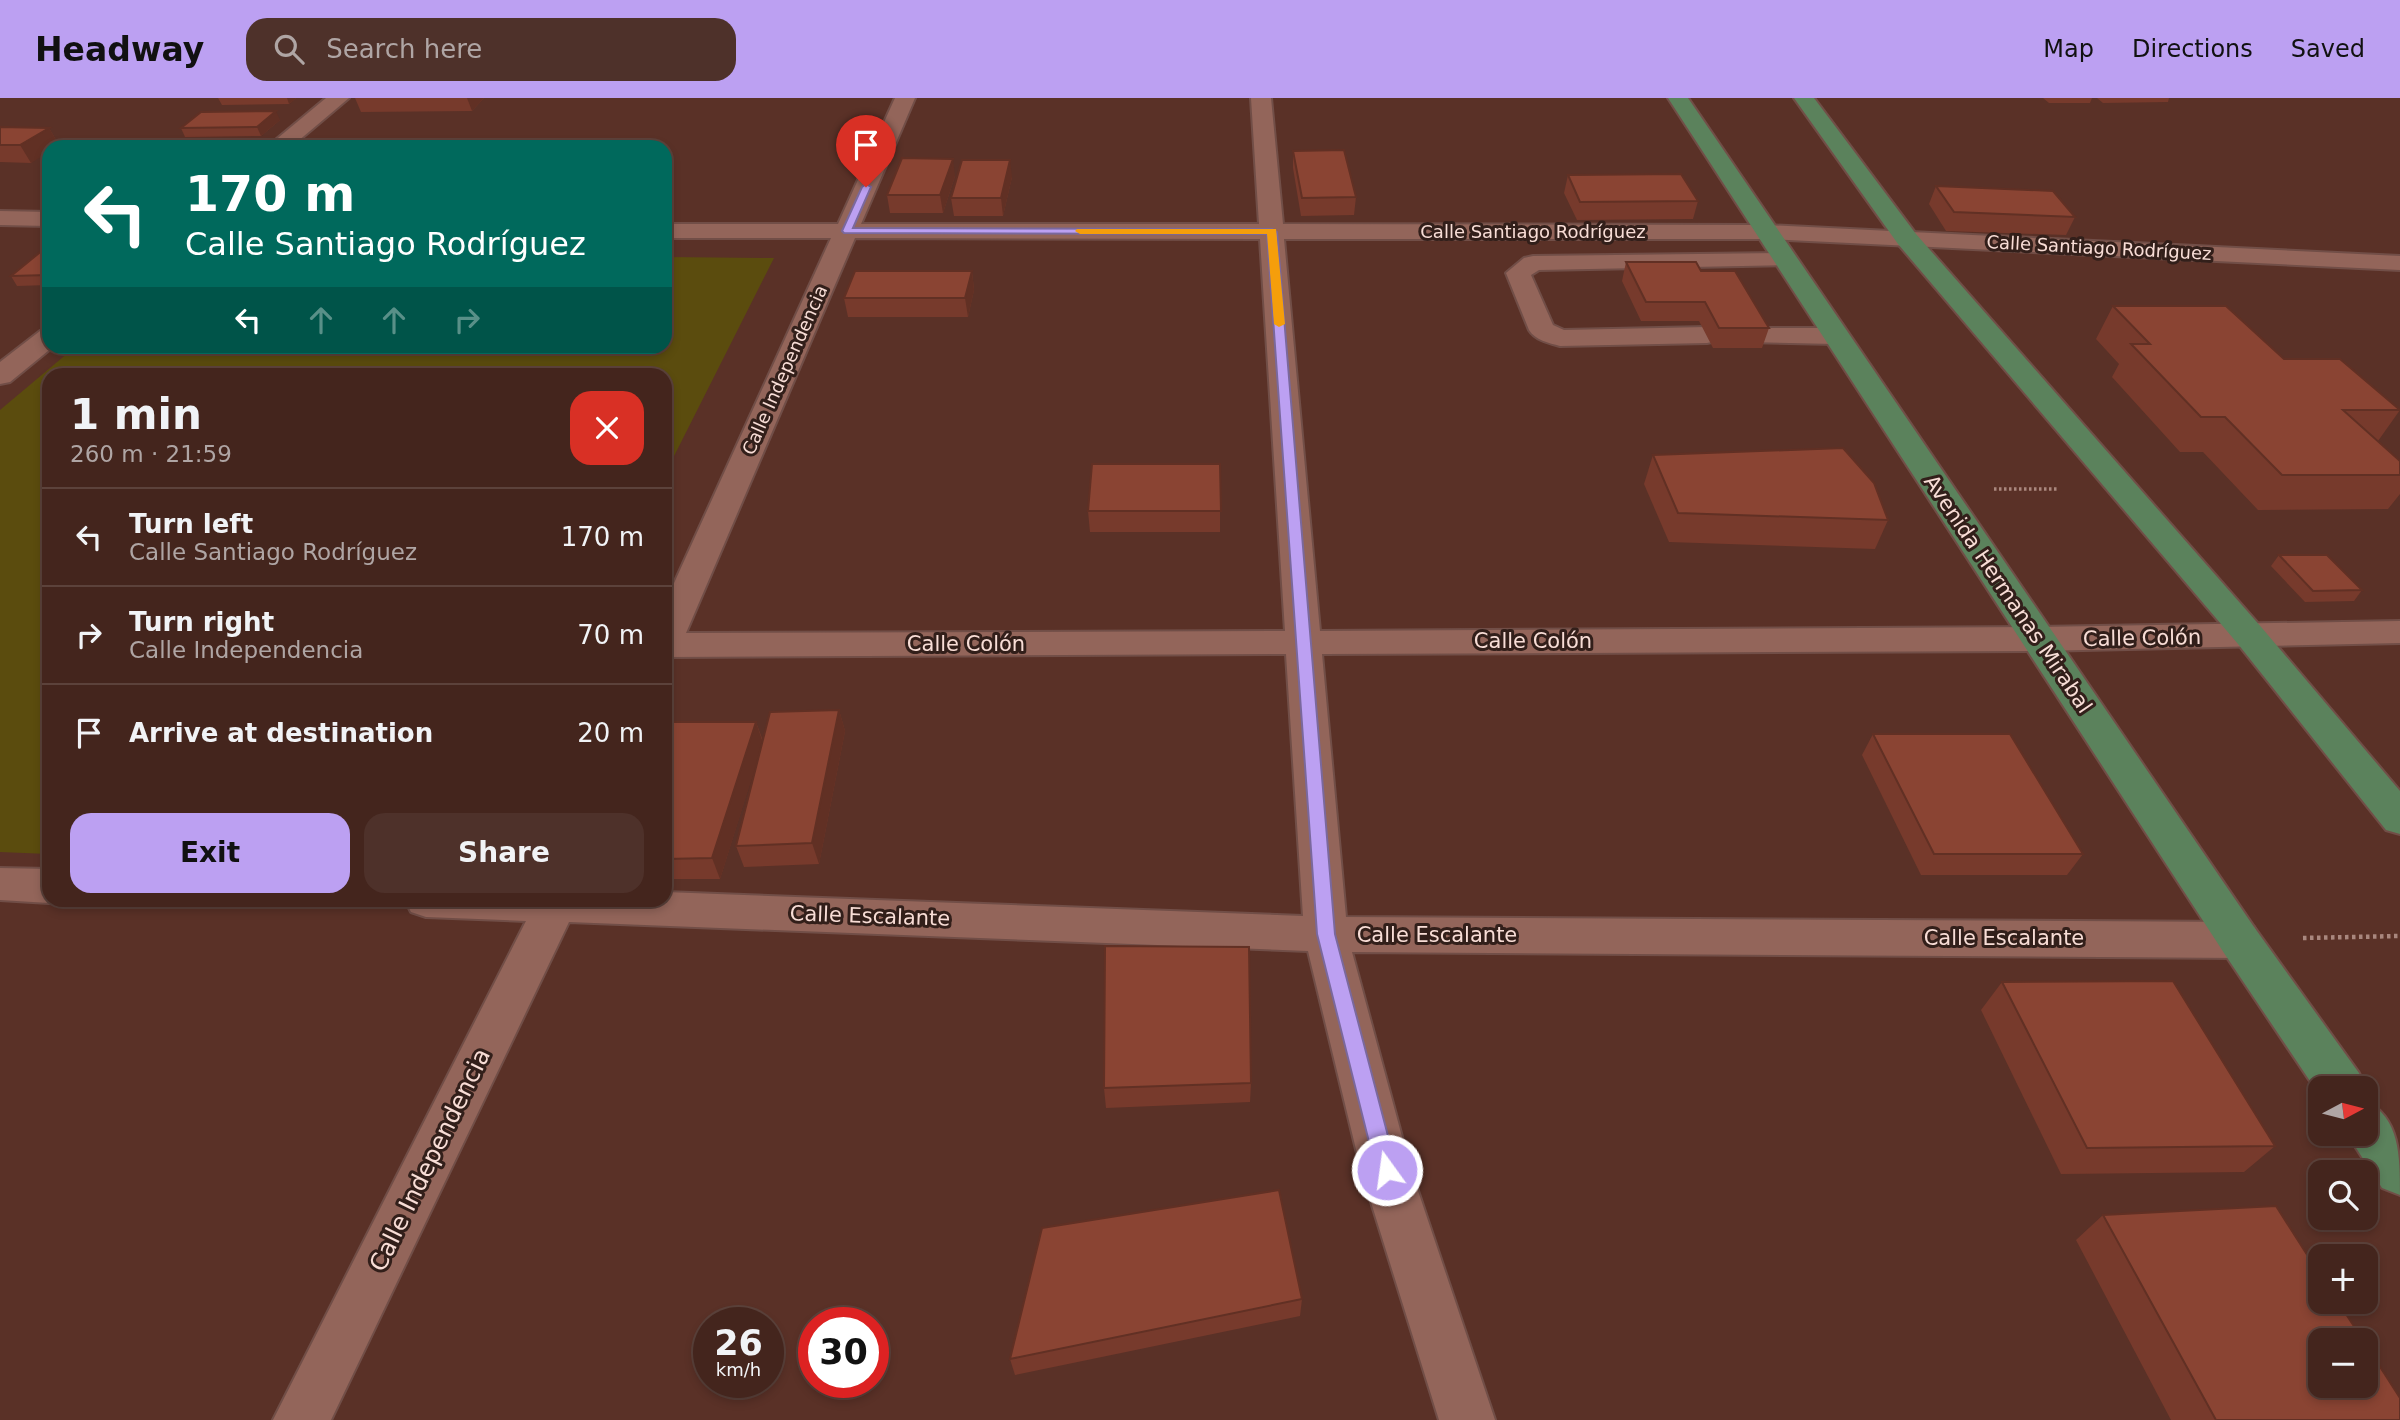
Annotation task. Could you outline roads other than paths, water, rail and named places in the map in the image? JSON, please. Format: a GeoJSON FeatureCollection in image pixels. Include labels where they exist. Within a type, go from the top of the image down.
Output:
{"type":"FeatureCollection","features":[{"type":"Feature","properties":{"kind":"main road","name":"Avenida Hermanas Mirabal"},"geometry":{"type":"LineString","coordinates":[[1678,98],[2239,940],[2334,1076]]}},
{"type":"Feature","properties":{"kind":"main road"},"geometry":{"type":"LineString","coordinates":[[1804,98],[1907,239],[2250,636],[2400,819]]}},
{"type":"Feature","properties":{"kind":"main road"},"geometry":{"type":"LineString","coordinates":[[2378,1140],[2400,1172]]}},
{"type":"Feature","properties":{"kind":"street"},"geometry":{"type":"LineString","coordinates":[[287,140],[339,98]]}},
{"type":"Feature","properties":{"kind":"street","name":"Calle Independencia"},"geometry":{"type":"LineString","coordinates":[[672,628],[905,98]]}},
{"type":"Feature","properties":{"kind":"street"},"geometry":{"type":"LineString","coordinates":[[1261,98],[1326,934],[1387,1170],[1467,1420]]}},
{"type":"Feature","properties":{"kind":"street"},"geometry":{"type":"LineString","coordinates":[[0,218],[42,219]]}},
{"type":"Feature","properties":{"kind":"street","name":"Calle Santiago Rodríguez"},"geometry":{"type":"LineString","coordinates":[[672,231],[1766,232],[2400,262]]}},
{"type":"Feature","properties":{"kind":"street"},"geometry":{"type":"LineString","coordinates":[[1707,335],[1560,338],[1542,330],[1518,273],[1534,263],[1785,260]]}},
{"type":"Feature","properties":{"kind":"street"},"geometry":{"type":"LineString","coordinates":[[1756,336],[1835,336]]}},
{"type":"Feature","properties":{"kind":"street"},"geometry":{"type":"LineString","coordinates":[[0,376],[42,343]]}},
{"type":"Feature","properties":{"kind":"street","name":"Calle Colón"},"geometry":{"type":"LineString","coordinates":[[672,644],[2038,639],[2400,632]]}},
{"type":"Feature","properties":{"kind":"street"},"geometry":{"type":"LineString","coordinates":[[0,884],[42,886]]}},
{"type":"Feature","properties":{"kind":"street","name":"Calle Independencia"},"geometry":{"type":"LineString","coordinates":[[301,1420],[555,907]]}},
{"type":"Feature","properties":{"kind":"street","name":"Calle Escalante"},"geometry":{"type":"LineString","coordinates":[[672,907],[1326,934],[2239,940]]}}]}
